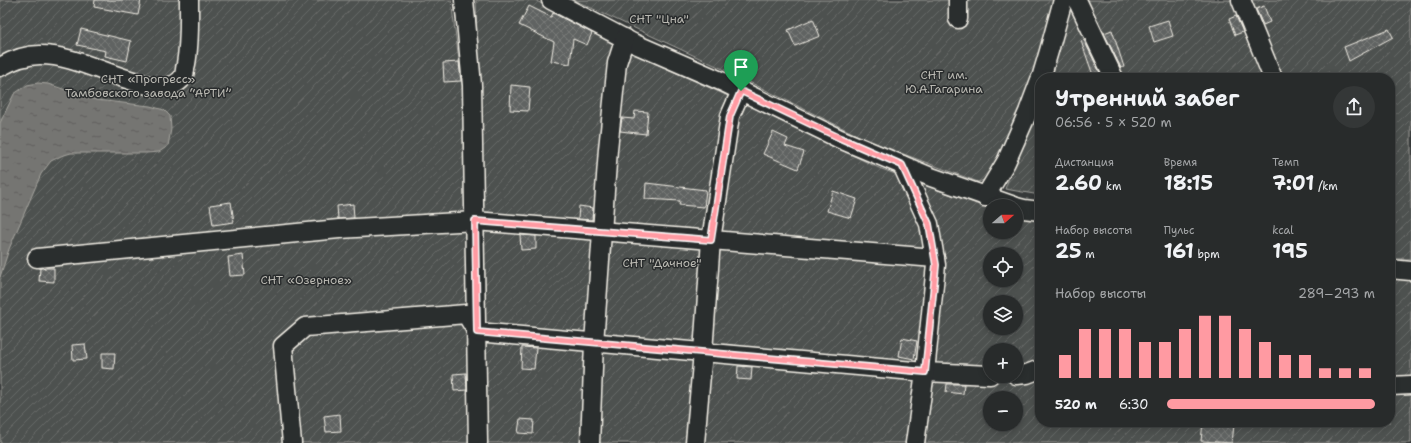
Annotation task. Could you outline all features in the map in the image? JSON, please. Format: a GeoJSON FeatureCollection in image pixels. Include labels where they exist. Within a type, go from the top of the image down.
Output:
{"type":"FeatureCollection","features":[{"type":"Feature","properties":{"kind":"street"},"geometry":{"type":"LineString","coordinates":[[0,67],[12,60],[40,55],[59,57],[121,78],[155,87],[171,86],[184,76],[189,47],[189,0]]}},
{"type":"Feature","properties":{"kind":"street"},"geometry":{"type":"LineString","coordinates":[[464,0],[472,85],[478,443]]}},
{"type":"Feature","properties":{"kind":"street"},"geometry":{"type":"LineString","coordinates":[[551,0],[625,38],[840,138],[902,165],[994,199]]}},
{"type":"Feature","properties":{"kind":"street"},"geometry":{"type":"LineString","coordinates":[[958,0],[958,19]]}},
{"type":"Feature","properties":{"kind":"street"},"geometry":{"type":"LineString","coordinates":[[1042,73],[1062,0]]}},
{"type":"Feature","properties":{"kind":"street"},"geometry":{"type":"LineString","coordinates":[[1077,0],[1112,73]]}},
{"type":"Feature","properties":{"kind":"street"},"geometry":{"type":"LineString","coordinates":[[1241,0],[1271,73]]}},
{"type":"Feature","properties":{"kind":"street"},"geometry":{"type":"LineString","coordinates":[[590,443],[594,343],[608,149],[617,63],[625,38]]}},
{"type":"Feature","properties":{"kind":"street"},"geometry":{"type":"LineString","coordinates":[[694,443],[703,352],[711,240],[730,116],[741,91]]}},
{"type":"Feature","properties":{"kind":"street"},"geometry":{"type":"LineString","coordinates":[[985,196],[1006,162],[1035,93]]}},
{"type":"Feature","properties":{"kind":"street"},"geometry":{"type":"LineString","coordinates":[[902,165],[929,224],[936,265],[925,372],[915,443]]}},
{"type":"Feature","properties":{"kind":"street"},"geometry":{"type":"LineString","coordinates":[[1023,209],[1035,210]]}},
{"type":"Feature","properties":{"kind":"street"},"geometry":{"type":"LineString","coordinates":[[37,258],[339,229],[475,221],[935,258]]}},
{"type":"Feature","properties":{"kind":"street"},"geometry":{"type":"LineString","coordinates":[[1395,269],[1411,271]]}},
{"type":"Feature","properties":{"kind":"street"},"geometry":{"type":"LineString","coordinates":[[292,443],[283,346],[305,327],[466,314],[477,332]]}},
{"type":"Feature","properties":{"kind":"street"},"geometry":{"type":"LineString","coordinates":[[477,332],[925,372],[983,374]]}},
{"type":"Feature","properties":{"kind":"street"},"geometry":{"type":"LineString","coordinates":[[1023,374],[1035,371]]}},
{"type":"Feature","properties":{"kind":"street"},"geometry":{"type":"LineString","coordinates":[[1395,386],[1411,385]]}},
{"type":"Feature","properties":{"kind":"green space","name":"СНТ «Озерное»"},"geometry":{"type":"Polygon","coordinates":[[[0,0],[451,0],[464,98],[473,443],[0,443],[0,0]]]}},
{"type":"Feature","properties":{"kind":"green space","name":"СНТ \"Дачное\""},"geometry":{"type":"Polygon","coordinates":[[[476,0],[535,0],[614,45],[737,100],[879,168],[983,206],[983,239],[1023,239],[1023,219],[1035,220],[1035,427],[1395,427],[1395,277],[1411,278],[1411,443],[487,443],[476,0]]]}},
{"type":"Feature","properties":{"kind":"green space","name":"СНТ им. Ю.А.Гагарина"},"geometry":{"type":"Polygon","coordinates":[[[574,0],[1054,0],[1040,58],[1015,126],[988,179],[978,182],[869,141],[723,69],[574,0]]]}},
{"type":"Feature","properties":{"kind":"green space"},"geometry":{"type":"Polygon","coordinates":[[[1084,0],[1411,0],[1411,259],[1395,259],[1395,73],[1116,73],[1084,0]]]}},
{"type":"Feature","properties":{"kind":"green space"},"geometry":{"type":"Polygon","coordinates":[[[1067,2],[1076,4],[1105,73],[1046,73],[1067,2]]]}},
{"type":"Feature","properties":{"kind":"green space"},"geometry":{"type":"Polygon","coordinates":[[[1035,104],[1035,194],[1005,189],[1035,104]]]}},
{"type":"Feature","properties":{"kind":"water"},"geometry":{"type":"Polygon","coordinates":[[[38,83],[48,84],[96,100],[150,106],[164,110],[170,116],[171,129],[168,146],[159,152],[146,153],[71,153],[51,161],[41,174],[9,249],[0,277],[0,123],[14,94],[27,85],[38,83]]]}},
{"type":"Feature","properties":{"kind":"building"},"geometry":{"type":"Polygon","coordinates":[[[95,0],[141,0],[138,15],[94,7],[95,0]]]}},
{"type":"Feature","properties":{"kind":"building"},"geometry":{"type":"Polygon","coordinates":[[[529,6],[551,17],[553,13],[592,33],[587,45],[573,39],[570,64],[551,61],[554,42],[519,25],[529,6]]]}},
{"type":"Feature","properties":{"kind":"building"},"geometry":{"type":"Polygon","coordinates":[[[1264,6],[1270,22],[1263,25],[1256,9],[1264,6]]]}},
{"type":"Feature","properties":{"kind":"building"},"geometry":{"type":"Polygon","coordinates":[[[1236,16],[1243,32],[1235,35],[1229,19],[1236,16]]]}},
{"type":"Feature","properties":{"kind":"building"},"geometry":{"type":"Polygon","coordinates":[[[813,19],[820,36],[795,46],[788,30],[813,19]]]}},
{"type":"Feature","properties":{"kind":"building"},"geometry":{"type":"Polygon","coordinates":[[[1168,20],[1173,36],[1154,42],[1149,26],[1168,20]]]}},
{"type":"Feature","properties":{"kind":"building"},"geometry":{"type":"Polygon","coordinates":[[[81,29],[131,41],[127,61],[105,56],[106,51],[77,45],[81,29]]]}},
{"type":"Feature","properties":{"kind":"building"},"geometry":{"type":"Polygon","coordinates":[[[1389,29],[1393,37],[1349,61],[1344,47],[1389,29]]]}},
{"type":"Feature","properties":{"kind":"building"},"geometry":{"type":"Polygon","coordinates":[[[1112,30],[1124,67],[1121,68],[1104,33],[1112,30]]]}},
{"type":"Feature","properties":{"kind":"building"},"geometry":{"type":"Polygon","coordinates":[[[1084,40],[1100,73],[1092,73],[1081,41],[1084,40]]]}},
{"type":"Feature","properties":{"kind":"building"},"geometry":{"type":"Polygon","coordinates":[[[459,62],[461,81],[444,82],[443,63],[459,62]]]}},
{"type":"Feature","properties":{"kind":"building"},"geometry":{"type":"Polygon","coordinates":[[[511,85],[530,87],[528,111],[510,110],[511,85]]]}},
{"type":"Feature","properties":{"kind":"building"},"geometry":{"type":"Polygon","coordinates":[[[635,111],[648,112],[646,134],[620,131],[622,118],[634,119],[635,111]]]}},
{"type":"Feature","properties":{"kind":"building"},"geometry":{"type":"Polygon","coordinates":[[[773,132],[788,139],[785,146],[804,152],[798,169],[763,154],[773,132]]]}},
{"type":"Feature","properties":{"kind":"building"},"geometry":{"type":"Polygon","coordinates":[[[646,183],[706,190],[704,207],[679,205],[680,201],[645,199],[646,183]]]}},
{"type":"Feature","properties":{"kind":"building"},"geometry":{"type":"Polygon","coordinates":[[[833,191],[857,199],[851,218],[827,211],[833,191]]]}},
{"type":"Feature","properties":{"kind":"building"},"geometry":{"type":"Polygon","coordinates":[[[231,202],[234,222],[213,225],[210,205],[231,202]]]}},
{"type":"Feature","properties":{"kind":"building"},"geometry":{"type":"Polygon","coordinates":[[[353,204],[354,218],[338,219],[337,206],[353,204]]]}},
{"type":"Feature","properties":{"kind":"building"},"geometry":{"type":"Polygon","coordinates":[[[579,206],[593,208],[592,220],[578,219],[579,206]]]}},
{"type":"Feature","properties":{"kind":"building"},"geometry":{"type":"Polygon","coordinates":[[[520,235],[536,236],[536,249],[521,250],[520,235]]]}},
{"type":"Feature","properties":{"kind":"building"},"geometry":{"type":"Polygon","coordinates":[[[243,255],[245,275],[230,276],[228,257],[243,255]]]}},
{"type":"Feature","properties":{"kind":"building"},"geometry":{"type":"Polygon","coordinates":[[[40,268],[54,268],[54,282],[39,281],[40,268]]]}},
{"type":"Feature","properties":{"kind":"building"},"geometry":{"type":"Polygon","coordinates":[[[902,338],[917,341],[914,359],[899,356],[902,338]]]}},
{"type":"Feature","properties":{"kind":"building"},"geometry":{"type":"Polygon","coordinates":[[[85,344],[87,359],[73,360],[72,345],[85,344]]]}},
{"type":"Feature","properties":{"kind":"building"},"geometry":{"type":"Polygon","coordinates":[[[522,347],[536,348],[534,369],[521,368],[522,347]]]}},
{"type":"Feature","properties":{"kind":"building"},"geometry":{"type":"Polygon","coordinates":[[[102,353],[115,353],[114,369],[102,368],[102,353]]]}},
{"type":"Feature","properties":{"kind":"building"},"geometry":{"type":"Polygon","coordinates":[[[738,366],[752,367],[751,380],[737,379],[738,366]]]}},
{"type":"Feature","properties":{"kind":"building"},"geometry":{"type":"Polygon","coordinates":[[[466,373],[467,390],[454,391],[453,374],[466,373]]]}},
{"type":"Feature","properties":{"kind":"building"},"geometry":{"type":"Polygon","coordinates":[[[947,384],[964,384],[963,394],[946,392],[947,384]]]}},
{"type":"Feature","properties":{"kind":"building"},"geometry":{"type":"Polygon","coordinates":[[[340,414],[341,431],[326,432],[324,416],[340,414]]]}},
{"type":"Feature","properties":{"kind":"building"},"geometry":{"type":"Polygon","coordinates":[[[520,419],[534,420],[533,434],[518,433],[520,419]]]}},
{"type":"Feature","properties":{"kind":"building"},"geometry":{"type":"Polygon","coordinates":[[[1202,427],[1234,427],[1232,443],[1201,441],[1202,427]]]}},
{"type":"Feature","properties":{"kind":"route"},"geometry":{"type":"LineString","coordinates":[[741,91],[840,138],[902,165],[929,224],[936,265],[925,372],[477,332],[475,221],[711,240],[730,116],[741,91]]}},
{"type":"Feature","properties":{"kind":"park label","name":"СНТ \"Цна\""},"geometry":{"type":"Point","coordinates":[659,19]}},
{"type":"Feature","properties":{"kind":"park label","name":"СНТ «Прогресс» Тамбовского завода “АРТИ”"},"geometry":{"type":"Point","coordinates":[148,86]}}]}
